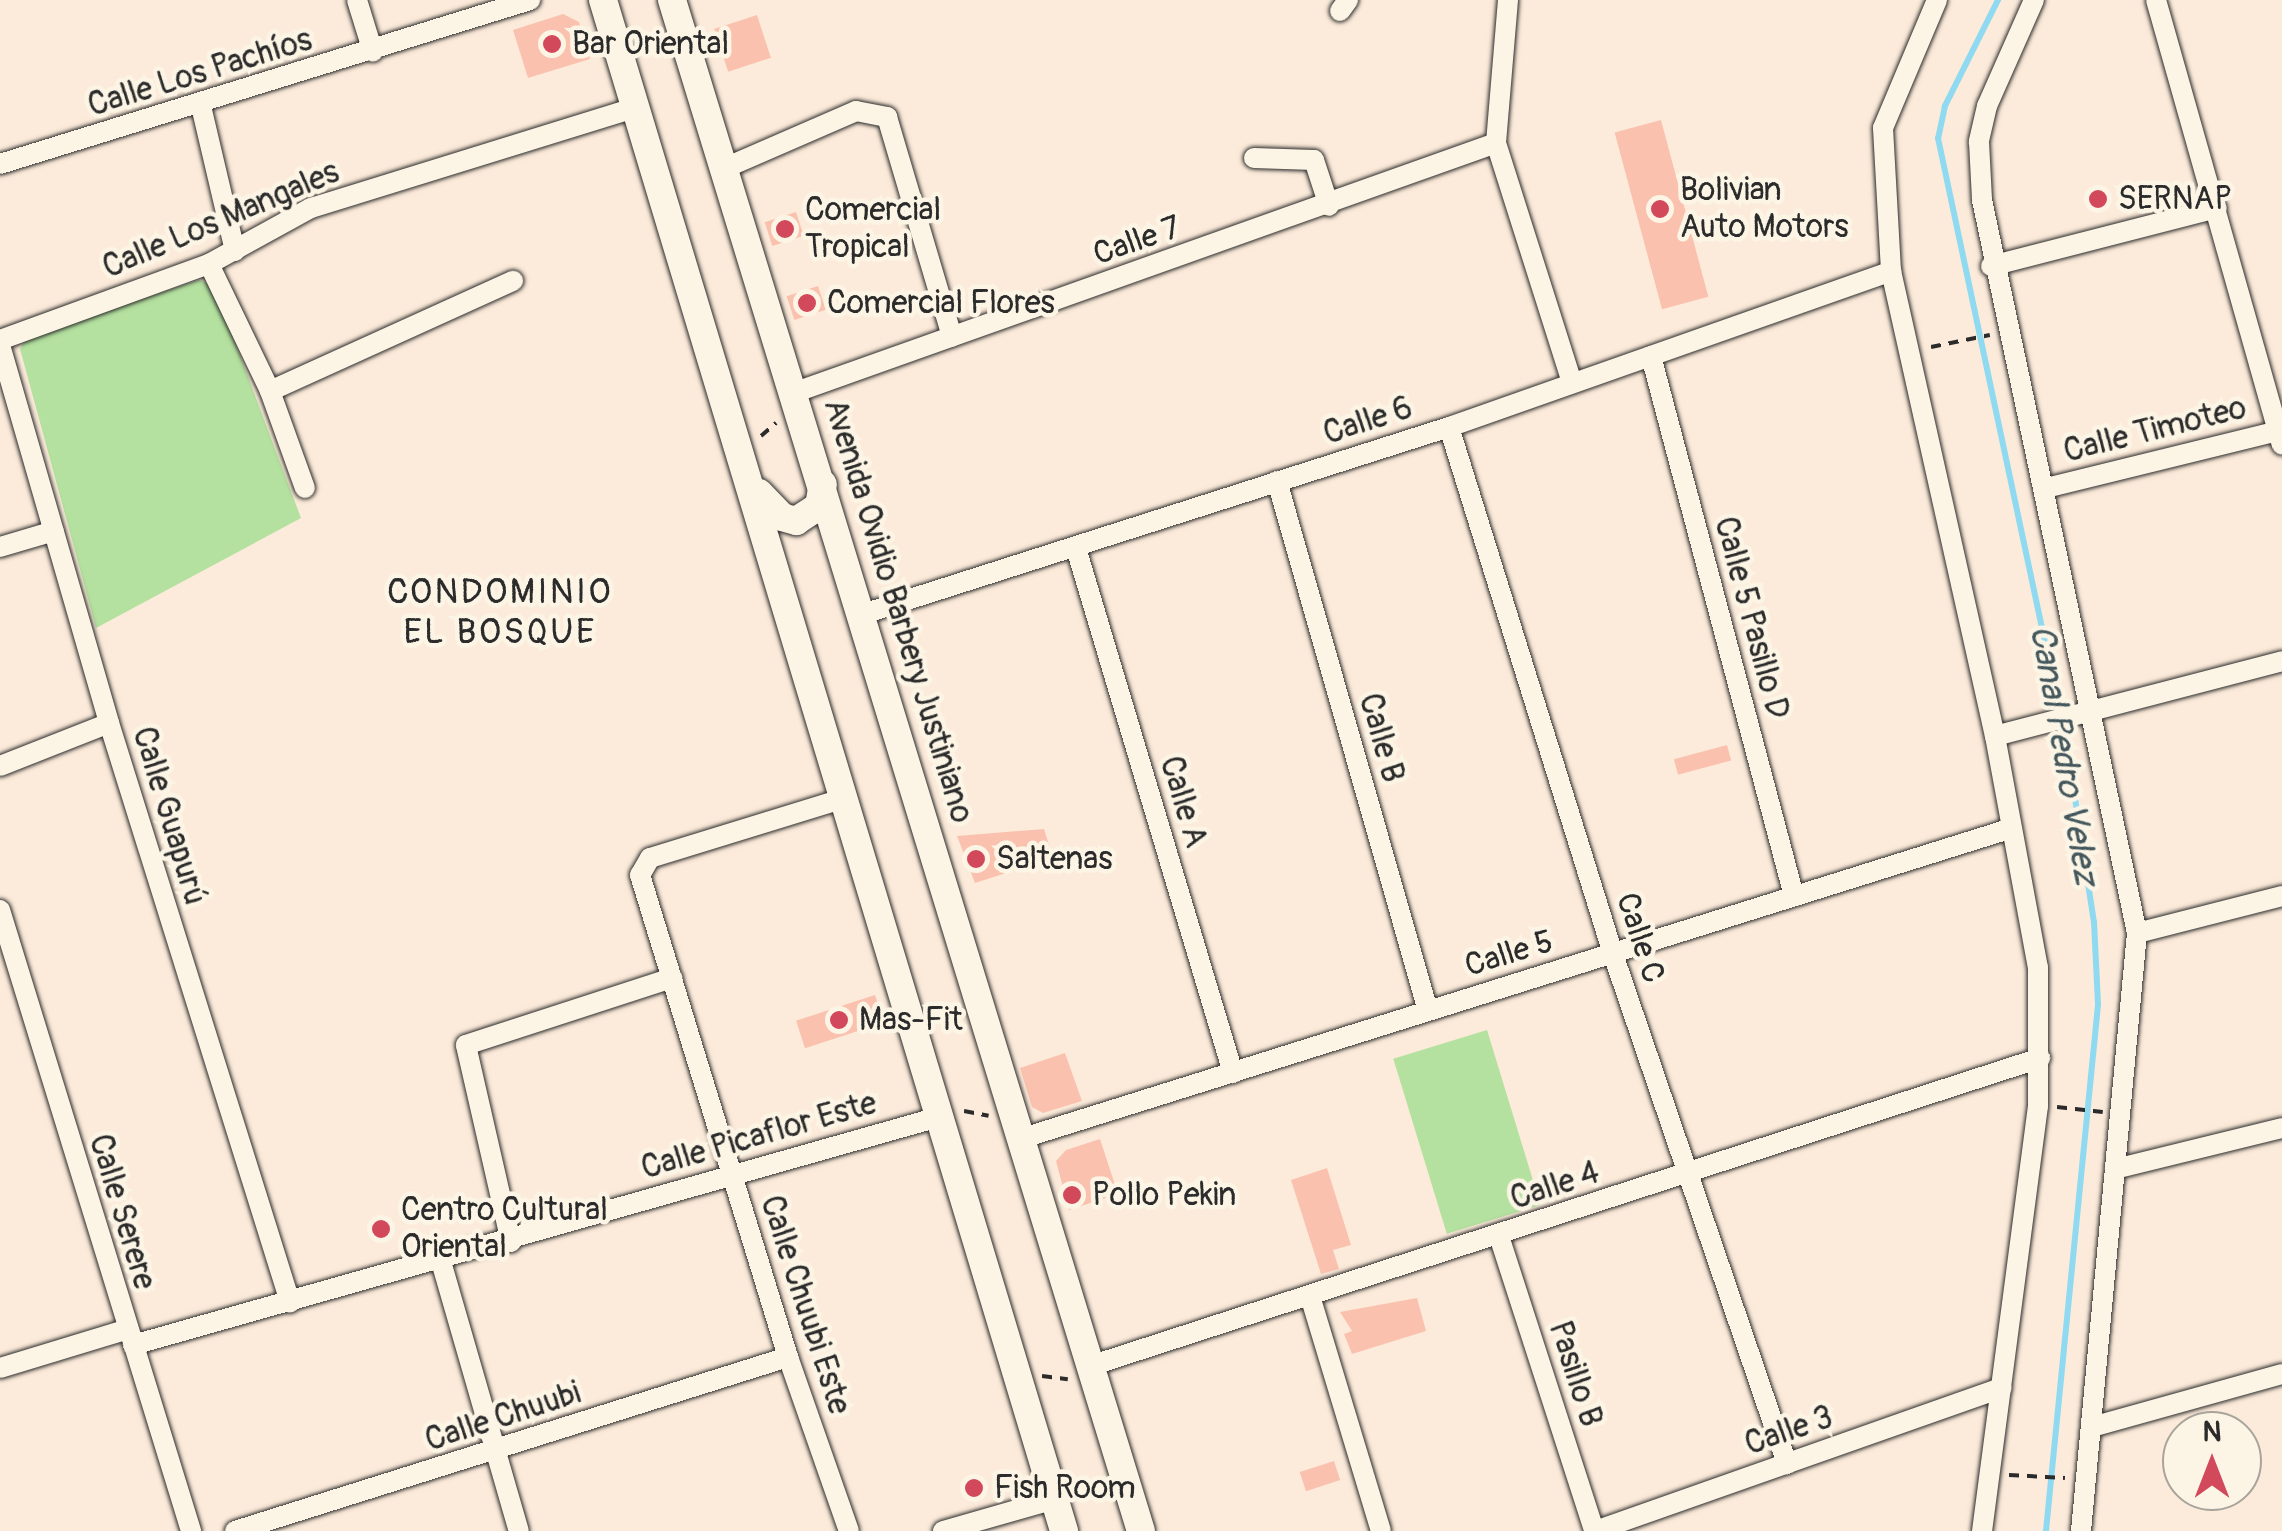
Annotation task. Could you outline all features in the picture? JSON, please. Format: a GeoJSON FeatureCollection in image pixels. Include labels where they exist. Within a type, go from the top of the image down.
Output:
{"type":"FeatureCollection","features":[{"type":"Feature","properties":{"kind":"main road"},"geometry":{"type":"LineString","coordinates":[[603,0],[752,484],[1064,1531]]}},
{"type":"Feature","properties":{"kind":"main road","name":"Avenida Ovidio Barbery Justiniano"},"geometry":{"type":"LineString","coordinates":[[672,0],[1141,1531]]}},
{"type":"Feature","properties":{"kind":"main road"},"geometry":{"type":"LineString","coordinates":[[752,484],[782,517],[796,521],[819,506],[823,484]]}},
{"type":"Feature","properties":{"kind":"main road"},"geometry":{"type":"LineString","coordinates":[[776,565],[780,546],[799,533],[840,553]]}},
{"type":"Feature","properties":{"kind":"street"},"geometry":{"type":"LineString","coordinates":[[357,0],[373,52]]}},
{"type":"Feature","properties":{"kind":"street","name":"Calle Los Pachíos"},"geometry":{"type":"LineString","coordinates":[[1,159],[201,106],[530,0]]}},
{"type":"Feature","properties":{"kind":"street"},"geometry":{"type":"LineString","coordinates":[[1508,0],[1496,143],[1572,382]]}},
{"type":"Feature","properties":{"kind":"street"},"geometry":{"type":"LineString","coordinates":[[1937,0],[1883,128],[1891,271],[1995,736],[2038,967],[2040,1058],[1982,1531]]}},
{"type":"Feature","properties":{"kind":"street"},"geometry":{"type":"LineString","coordinates":[[2034,0],[1987,106],[1978,142],[1991,266],[2046,488],[2076,718],[2137,933],[2081,1531]]}},
{"type":"Feature","properties":{"kind":"street"},"geometry":{"type":"LineString","coordinates":[[2156,0],[2280,437]]}},
{"type":"Feature","properties":{"kind":"street"},"geometry":{"type":"LineString","coordinates":[[201,106],[235,251]]}},
{"type":"Feature","properties":{"kind":"street","name":"Calle Los Mangales"},"geometry":{"type":"LineString","coordinates":[[0,342],[209,264],[312,208],[638,107]]}},
{"type":"Feature","properties":{"kind":"street"},"geometry":{"type":"LineString","coordinates":[[725,168],[856,111],[888,117],[952,337]]}},
{"type":"Feature","properties":{"kind":"street","name":"Calle 7"},"geometry":{"type":"LineString","coordinates":[[797,398],[952,337],[1329,206],[1496,143]]}},
{"type":"Feature","properties":{"kind":"street"},"geometry":{"type":"LineString","coordinates":[[1254,158],[1314,160],[1329,206]]}},
{"type":"Feature","properties":{"kind":"street"},"geometry":{"type":"LineString","coordinates":[[1991,266],[2217,208]]}},
{"type":"Feature","properties":{"kind":"street"},"geometry":{"type":"LineString","coordinates":[[209,264],[270,391],[305,488]]}},
{"type":"Feature","properties":{"kind":"street","name":"Calle 6"},"geometry":{"type":"LineString","coordinates":[[860,615],[1449,427],[1891,271]]}},
{"type":"Feature","properties":{"kind":"street"},"geometry":{"type":"LineString","coordinates":[[270,391],[512,281]]}},
{"type":"Feature","properties":{"kind":"street","name":"Calle Guapurú"},"geometry":{"type":"LineString","coordinates":[[0,342],[109,723],[290,1302]]}},
{"type":"Feature","properties":{"kind":"street","name":"Calle 5 Pasillo D"},"geometry":{"type":"LineString","coordinates":[[1650,356],[1794,896]]}},
{"type":"Feature","properties":{"kind":"street","name":"Calle C"},"geometry":{"type":"LineString","coordinates":[[1449,427],[1613,954],[1787,1464]]}},
{"type":"Feature","properties":{"kind":"street","name":"Calle Timoteo"},"geometry":{"type":"LineString","coordinates":[[2046,488],[2280,437]]}},
{"type":"Feature","properties":{"kind":"street","name":"Calle B"},"geometry":{"type":"LineString","coordinates":[[1277,481],[1428,1011]]}},
{"type":"Feature","properties":{"kind":"street"},"geometry":{"type":"LineString","coordinates":[[0,547],[54,531]]}},
{"type":"Feature","properties":{"kind":"street","name":"Calle A"},"geometry":{"type":"LineString","coordinates":[[1076,548],[1233,1074]]}},
{"type":"Feature","properties":{"kind":"street"},"geometry":{"type":"LineString","coordinates":[[1995,736],[2076,718],[2282,661]]}},
{"type":"Feature","properties":{"kind":"street"},"geometry":{"type":"LineString","coordinates":[[0,766],[109,723]]}},
{"type":"Feature","properties":{"kind":"street","name":"Calle Chuubi Este"},"geometry":{"type":"LineString","coordinates":[[845,798],[650,858],[640,875],[788,1357],[849,1531]]}},
{"type":"Feature","properties":{"kind":"street","name":"Calle 5"},"geometry":{"type":"LineString","coordinates":[[1021,1130],[1233,1074],[2012,828]]}},
{"type":"Feature","properties":{"kind":"street"},"geometry":{"type":"LineString","coordinates":[[2137,933],[2282,896]]}},
{"type":"Feature","properties":{"kind":"street","name":"Calle Serere"},"geometry":{"type":"LineString","coordinates":[[0,910],[190,1531]]}},
{"type":"Feature","properties":{"kind":"street"},"geometry":{"type":"LineString","coordinates":[[511,1242],[466,1045],[672,978]]}},
{"type":"Feature","properties":{"kind":"street","name":"Calle 4"},"geometry":{"type":"LineString","coordinates":[[1090,1374],[1310,1296],[2040,1058]]}},
{"type":"Feature","properties":{"kind":"street","name":"Calle Picaflor Este"},"geometry":{"type":"LineString","coordinates":[[0,1368],[290,1302],[440,1258],[511,1242],[938,1111]]}},
{"type":"Feature","properties":{"kind":"street"},"geometry":{"type":"LineString","coordinates":[[2115,1169],[2282,1128]]}},
{"type":"Feature","properties":{"kind":"street","name":"Pasillo B"},"geometry":{"type":"LineString","coordinates":[[1499,1236],[1595,1531]]}},
{"type":"Feature","properties":{"kind":"street"},"geometry":{"type":"LineString","coordinates":[[440,1258],[519,1531]]}},
{"type":"Feature","properties":{"kind":"street"},"geometry":{"type":"LineString","coordinates":[[1310,1296],[1381,1531]]}},
{"type":"Feature","properties":{"kind":"street","name":"Calle Chuubi"},"geometry":{"type":"LineString","coordinates":[[235,1531],[788,1357]]}},
{"type":"Feature","properties":{"kind":"street"},"geometry":{"type":"LineString","coordinates":[[2092,1427],[2282,1374]]}},
{"type":"Feature","properties":{"kind":"street","name":"Calle 3"},"geometry":{"type":"LineString","coordinates":[[1595,1531],[2002,1388]]}},
{"type":"Feature","properties":{"kind":"street"},"geometry":{"type":"LineString","coordinates":[[943,1531],[1055,1499]]}},
{"type":"Feature","properties":{"kind":"path"},"geometry":{"type":"LineString","coordinates":[[620,53],[683,35]]}},
{"type":"Feature","properties":{"kind":"path"},"geometry":{"type":"LineString","coordinates":[[1948,343],[1996,334]]}},
{"type":"Feature","properties":{"kind":"path"},"geometry":{"type":"LineString","coordinates":[[742,452],[797,398]]}},
{"type":"Feature","properties":{"kind":"path"},"geometry":{"type":"LineString","coordinates":[[2050,1106],[2110,1113]]}},
{"type":"Feature","properties":{"kind":"path"},"geometry":{"type":"LineString","coordinates":[[938,1111],[1021,1130]]}},
{"type":"Feature","properties":{"kind":"path"},"geometry":{"type":"LineString","coordinates":[[1017,1373],[1090,1374]]}},
{"type":"Feature","properties":{"kind":"path"},"geometry":{"type":"LineString","coordinates":[[2012,1476],[2070,1478]]}},
{"type":"Feature","properties":{"kind":"green space"},"geometry":{"type":"Polygon","coordinates":[[[199,280],[214,286],[301,518],[96,628],[20,349],[27,337],[199,280]]]}},
{"type":"Feature","properties":{"kind":"green space"},"geometry":{"type":"Polygon","coordinates":[[[1487,1030],[1541,1205],[1447,1234],[1393,1059],[1487,1030]]]}},
{"type":"Feature","properties":{"kind":"building","name":"Bar Oriental"},"geometry":{"type":"Polygon","coordinates":[[[563,14],[579,22],[590,59],[528,78],[513,30],[563,14]]]}},
{"type":"Feature","properties":{"kind":"building"},"geometry":{"type":"Polygon","coordinates":[[[757,15],[771,58],[728,72],[714,29],[757,15]]]}},
{"type":"Feature","properties":{"kind":"building","name":"Bolivian Auto Motors"},"geometry":{"type":"Polygon","coordinates":[[[1661,120],[1708,297],[1662,309],[1615,132],[1661,120]]]}},
{"type":"Feature","properties":{"kind":"building","name":"Comercial Tropical"},"geometry":{"type":"Polygon","coordinates":[[[796,212],[804,236],[772,246],[765,222],[796,212]]]}},
{"type":"Feature","properties":{"kind":"building","name":"Comercial Flores"},"geometry":{"type":"Polygon","coordinates":[[[818,286],[826,310],[794,320],[787,296],[818,286]]]}},
{"type":"Feature","properties":{"kind":"building"},"geometry":{"type":"Polygon","coordinates":[[[1727,745],[1731,760],[1678,775],[1674,759],[1727,745]]]}},
{"type":"Feature","properties":{"kind":"building"},"geometry":{"type":"Polygon","coordinates":[[[1044,829],[1053,858],[975,883],[957,836],[1044,829]]]}},
{"type":"Feature","properties":{"kind":"building","name":"Mas-Fit"},"geometry":{"type":"Polygon","coordinates":[[[875,995],[884,1023],[805,1048],[796,1021],[875,995]]]}},
{"type":"Feature","properties":{"kind":"building"},"geometry":{"type":"Polygon","coordinates":[[[1065,1053],[1082,1101],[1043,1113],[1032,1107],[1020,1068],[1065,1053]]]}},
{"type":"Feature","properties":{"kind":"building"},"geometry":{"type":"Polygon","coordinates":[[[1100,1139],[1118,1194],[1069,1210],[1056,1161],[1066,1150],[1100,1139]]]}},
{"type":"Feature","properties":{"kind":"building"},"geometry":{"type":"Polygon","coordinates":[[[1327,1168],[1351,1245],[1333,1250],[1339,1269],[1321,1274],[1291,1180],[1327,1168]]]}},
{"type":"Feature","properties":{"kind":"building"},"geometry":{"type":"Polygon","coordinates":[[[1417,1298],[1426,1331],[1352,1354],[1344,1334],[1352,1331],[1340,1312],[1417,1298]]]}},
{"type":"Feature","properties":{"kind":"building"},"geometry":{"type":"Polygon","coordinates":[[[1334,1461],[1340,1480],[1306,1491],[1300,1472],[1334,1461]]]}},
{"type":"Feature","properties":{"kind":"waterway","name":"Canal Pedro Velez"},"geometry":{"type":"LineString","coordinates":[[1998,0],[1945,106],[1938,138],[2067,746],[2094,922],[2098,1005],[2046,1531]]}},
{"type":"Feature","properties":{"kind":"place","name":"Bar Oriental"},"geometry":{"type":"Point","coordinates":[552,44]}},
{"type":"Feature","properties":{"kind":"place","name":"SERNAP"},"geometry":{"type":"Point","coordinates":[2098,199]}},
{"type":"Feature","properties":{"kind":"place","name":"Bolivian Auto Motors"},"geometry":{"type":"Point","coordinates":[1660,209]}},
{"type":"Feature","properties":{"kind":"place","name":"Comercial Tropical"},"geometry":{"type":"Point","coordinates":[785,229]}},
{"type":"Feature","properties":{"kind":"place","name":"Comercial Flores"},"geometry":{"type":"Point","coordinates":[807,303]}},
{"type":"Feature","properties":{"kind":"place","name":"Saltenas"},"geometry":{"type":"Point","coordinates":[976,859]}},
{"type":"Feature","properties":{"kind":"place","name":"Mas-Fit"},"geometry":{"type":"Point","coordinates":[839,1020]}},
{"type":"Feature","properties":{"kind":"place","name":"Pollo Pekin"},"geometry":{"type":"Point","coordinates":[1072,1195]}},
{"type":"Feature","properties":{"kind":"place","name":"Centro Cultural Oriental"},"geometry":{"type":"Point","coordinates":[381,1229]}},
{"type":"Feature","properties":{"kind":"place","name":"Fish Room"},"geometry":{"type":"Point","coordinates":[974,1488]}},
{"type":"Feature","properties":{"kind":"district","name":"CONDOMINIO EL BOSQUE"},"geometry":{"type":"Point","coordinates":[500,612]}}]}
